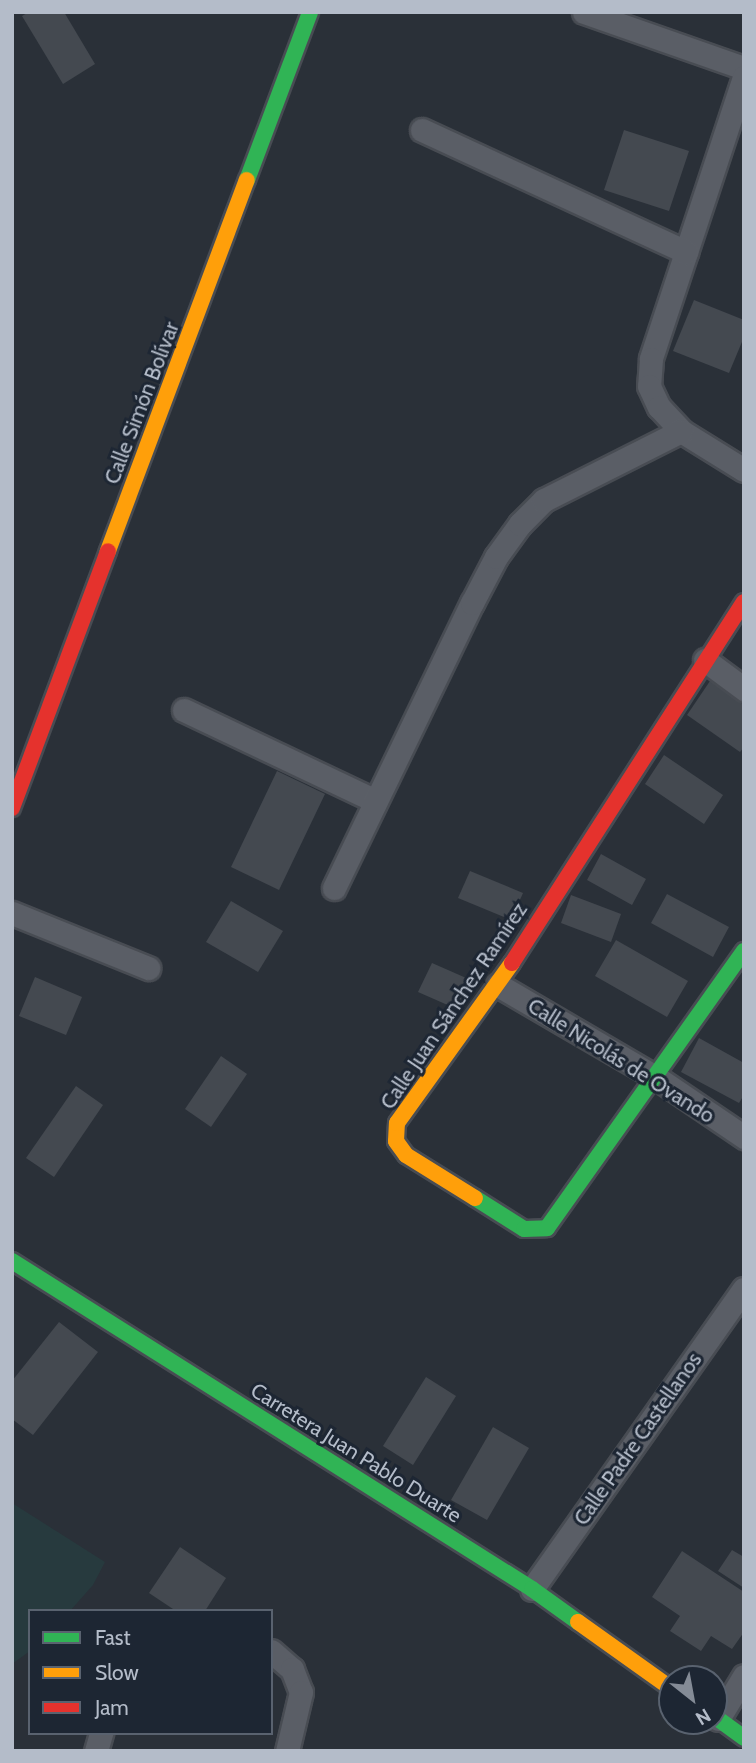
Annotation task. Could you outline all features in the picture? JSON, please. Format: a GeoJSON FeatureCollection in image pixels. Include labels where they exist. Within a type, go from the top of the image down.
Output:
{"type":"FeatureCollection","features":[{"type":"Feature","properties":{"kind":"street","name":"Calle Simón Bolívar"},"geometry":{"type":"LineString","coordinates":[[12,808],[310,12]]}},
{"type":"Feature","properties":{"kind":"street"},"geometry":{"type":"LineString","coordinates":[[584,12],[744,68]]}},
{"type":"Feature","properties":{"kind":"street"},"geometry":{"type":"LineString","coordinates":[[744,77],[652,359],[649,386],[659,407],[681,431],[744,470]]}},
{"type":"Feature","properties":{"kind":"street"},"geometry":{"type":"LineString","coordinates":[[422,130],[686,253]]}},
{"type":"Feature","properties":{"kind":"street"},"geometry":{"type":"LineString","coordinates":[[334,888],[472,603],[496,557],[520,524],[544,500],[681,431]]}},
{"type":"Feature","properties":{"kind":"street","name":"Calle Juan Sánchez Ramírez"},"geometry":{"type":"LineString","coordinates":[[744,602],[498,985],[397,1123],[396,1141],[406,1154],[524,1229],[547,1228],[562,1211],[744,951]]}},
{"type":"Feature","properties":{"kind":"street"},"geometry":{"type":"LineString","coordinates":[[705,660],[744,689]]}},
{"type":"Feature","properties":{"kind":"street"},"geometry":{"type":"LineString","coordinates":[[184,710],[376,802]]}},
{"type":"Feature","properties":{"kind":"street"},"geometry":{"type":"LineString","coordinates":[[12,913],[148,968]]}},
{"type":"Feature","properties":{"kind":"street","name":"Calle Nicolás de Ovando"},"geometry":{"type":"LineString","coordinates":[[498,985],[654,1076],[744,1137]]}},
{"type":"Feature","properties":{"kind":"street","name":"Carretera Juan Pablo Duarte"},"geometry":{"type":"LineString","coordinates":[[12,1261],[532,1589],[658,1679]]}},
{"type":"Feature","properties":{"kind":"street","name":"Calle Padre Castellanos"},"geometry":{"type":"LineString","coordinates":[[532,1589],[744,1289]]}},
{"type":"Feature","properties":{"kind":"street"},"geometry":{"type":"LineString","coordinates":[[273,1653],[292,1670],[301,1692],[287,1751]]}},
{"type":"Feature","properties":{"kind":"street"},"geometry":{"type":"LineString","coordinates":[[728,1700],[744,1676]]}},
{"type":"Feature","properties":{"kind":"street"},"geometry":{"type":"LineString","coordinates":[[728,1727],[744,1738]]}},
{"type":"Feature","properties":{"kind":"green space"},"geometry":{"type":"Polygon","coordinates":[[[12,1503],[105,1562],[93,1585],[72,1609],[28,1609],[28,1652],[12,1664],[12,1503]]]}},
{"type":"Feature","properties":{"kind":"building"},"geometry":{"type":"Polygon","coordinates":[[[29,12],[64,12],[95,64],[63,84],[22,16],[29,12]]]}},
{"type":"Feature","properties":{"kind":"building"},"geometry":{"type":"Polygon","coordinates":[[[624,130],[689,151],[669,211],[604,190],[624,130]]]}},
{"type":"Feature","properties":{"kind":"building"},"geometry":{"type":"Polygon","coordinates":[[[694,300],[744,320],[744,337],[729,373],[673,351],[694,300]]]}},
{"type":"Feature","properties":{"kind":"building"},"geometry":{"type":"Polygon","coordinates":[[[710,681],[744,705],[744,747],[740,752],[687,715],[710,681]]]}},
{"type":"Feature","properties":{"kind":"building"},"geometry":{"type":"Polygon","coordinates":[[[664,755],[723,795],[704,824],[645,784],[664,755]]]}},
{"type":"Feature","properties":{"kind":"building"},"geometry":{"type":"Polygon","coordinates":[[[277,771],[325,794],[279,890],[231,867],[277,771]]]}},
{"type":"Feature","properties":{"kind":"building"},"geometry":{"type":"Polygon","coordinates":[[[601,854],[646,879],[632,905],[587,880],[601,854]]]}},
{"type":"Feature","properties":{"kind":"building"},"geometry":{"type":"Polygon","coordinates":[[[470,871],[523,893],[511,920],[458,898],[470,871]]]}},
{"type":"Feature","properties":{"kind":"building"},"geometry":{"type":"Polygon","coordinates":[[[667,894],[729,927],[713,957],[651,923],[667,894]]]}},
{"type":"Feature","properties":{"kind":"building"},"geometry":{"type":"Polygon","coordinates":[[[571,895],[621,914],[611,942],[561,923],[571,895]]]}},
{"type":"Feature","properties":{"kind":"building"},"geometry":{"type":"Polygon","coordinates":[[[231,901],[283,931],[258,972],[206,942],[231,901]]]}},
{"type":"Feature","properties":{"kind":"building"},"geometry":{"type":"Polygon","coordinates":[[[616,940],[688,981],[667,1017],[595,976],[616,940]]]}},
{"type":"Feature","properties":{"kind":"building"},"geometry":{"type":"Polygon","coordinates":[[[432,963],[473,981],[459,1010],[418,992],[432,963]]]}},
{"type":"Feature","properties":{"kind":"building"},"geometry":{"type":"Polygon","coordinates":[[[35,977],[82,997],[66,1035],[19,1016],[35,977]]]}},
{"type":"Feature","properties":{"kind":"building"},"geometry":{"type":"Polygon","coordinates":[[[699,1038],[744,1063],[744,1095],[739,1103],[681,1072],[699,1038]]]}},
{"type":"Feature","properties":{"kind":"building"},"geometry":{"type":"Polygon","coordinates":[[[221,1056],[247,1074],[211,1127],[185,1109],[221,1056]]]}},
{"type":"Feature","properties":{"kind":"building"},"geometry":{"type":"Polygon","coordinates":[[[76,1086],[103,1105],[54,1177],[26,1158],[76,1086]]]}},
{"type":"Feature","properties":{"kind":"building"},"geometry":{"type":"Polygon","coordinates":[[[59,1322],[98,1352],[33,1435],[12,1419],[12,1381],[59,1322]]]}},
{"type":"Feature","properties":{"kind":"building"},"geometry":{"type":"Polygon","coordinates":[[[426,1377],[456,1396],[413,1465],[383,1446],[426,1377]]]}},
{"type":"Feature","properties":{"kind":"building"},"geometry":{"type":"Polygon","coordinates":[[[493,1427],[529,1448],[487,1520],[451,1500],[493,1427]]]}},
{"type":"Feature","properties":{"kind":"building"},"geometry":{"type":"Polygon","coordinates":[[[180,1547],[226,1578],[206,1609],[173,1609],[149,1593],[180,1547]]]}},
{"type":"Feature","properties":{"kind":"building"},"geometry":{"type":"Polygon","coordinates":[[[732,1550],[744,1557],[744,1588],[718,1571],[732,1550]]]}},
{"type":"Feature","properties":{"kind":"building"},"geometry":{"type":"Polygon","coordinates":[[[682,1551],[744,1592],[744,1632],[732,1649],[711,1636],[701,1651],[670,1631],[680,1616],[652,1597],[682,1551]]]}},
{"type":"Feature","properties":{"kind":"traffic: fast"},"geometry":{"type":"LineString","coordinates":[[247,180],[310,12]]}},
{"type":"Feature","properties":{"kind":"traffic: fast"},"geometry":{"type":"LineString","coordinates":[[475,1198],[524,1229],[547,1228],[744,951]]}},
{"type":"Feature","properties":{"kind":"traffic: fast"},"geometry":{"type":"LineString","coordinates":[[12,1261],[532,1589],[578,1622]]}},
{"type":"Feature","properties":{"kind":"traffic: fast"},"geometry":{"type":"LineString","coordinates":[[728,1726],[744,1738]]}},
{"type":"Feature","properties":{"kind":"traffic: slow"},"geometry":{"type":"LineString","coordinates":[[108,551],[247,180]]}},
{"type":"Feature","properties":{"kind":"traffic: slow"},"geometry":{"type":"LineString","coordinates":[[475,1198],[406,1155],[396,1141],[397,1123],[512,963]]}},
{"type":"Feature","properties":{"kind":"traffic: slow"},"geometry":{"type":"LineString","coordinates":[[578,1622],[658,1679]]}},
{"type":"Feature","properties":{"kind":"traffic: jam"},"geometry":{"type":"LineString","coordinates":[[12,808],[108,551]]}},
{"type":"Feature","properties":{"kind":"traffic: jam"},"geometry":{"type":"LineString","coordinates":[[512,963],[744,602]]}}]}
